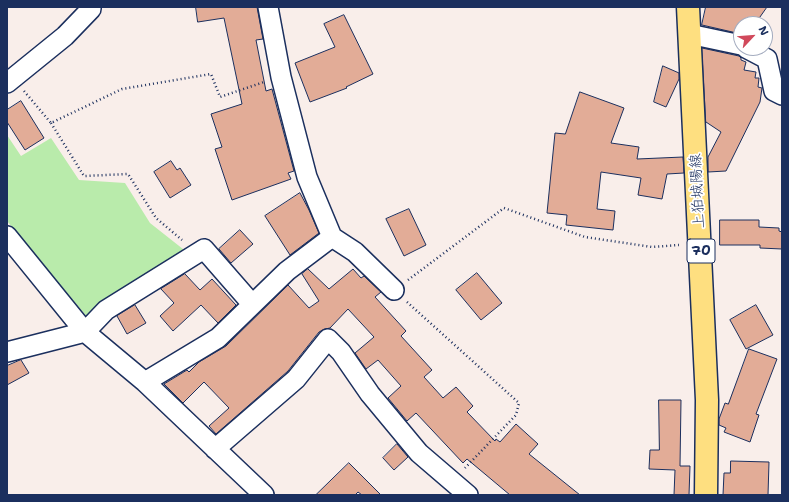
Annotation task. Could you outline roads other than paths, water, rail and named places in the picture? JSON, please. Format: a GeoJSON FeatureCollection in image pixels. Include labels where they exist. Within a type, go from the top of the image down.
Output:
{"type":"FeatureCollection","features":[{"type":"Feature","properties":{"kind":"main road","name":"上狛城陽線"},"geometry":{"type":"LineString","coordinates":[[688,7],[707,400],[706,495]]}},
{"type":"Feature","properties":{"kind":"street"},"geometry":{"type":"LineString","coordinates":[[10,81],[65,36],[91,9],[91,7]]}},
{"type":"Feature","properties":{"kind":"street"},"geometry":{"type":"LineString","coordinates":[[268,7],[281,77],[308,177],[332,237],[355,252],[394,290]]}},
{"type":"Feature","properties":{"kind":"street"},"geometry":{"type":"LineString","coordinates":[[689,34],[733,43]]}},
{"type":"Feature","properties":{"kind":"street"},"geometry":{"type":"LineString","coordinates":[[760,56],[767,60],[774,90],[782,95]]}},
{"type":"Feature","properties":{"kind":"street"},"geometry":{"type":"LineString","coordinates":[[7,236],[85,332],[146,382],[264,495]]}},
{"type":"Feature","properties":{"kind":"street"},"geometry":{"type":"LineString","coordinates":[[146,382],[218,338],[286,271],[332,237]]}},
{"type":"Feature","properties":{"kind":"street"},"geometry":{"type":"LineString","coordinates":[[7,352],[85,332],[106,310],[204,250],[252,304]]}},
{"type":"Feature","properties":{"kind":"street"},"geometry":{"type":"LineString","coordinates":[[215,449],[296,379],[328,339],[341,352],[370,394],[420,453],[468,495]]}}]}
